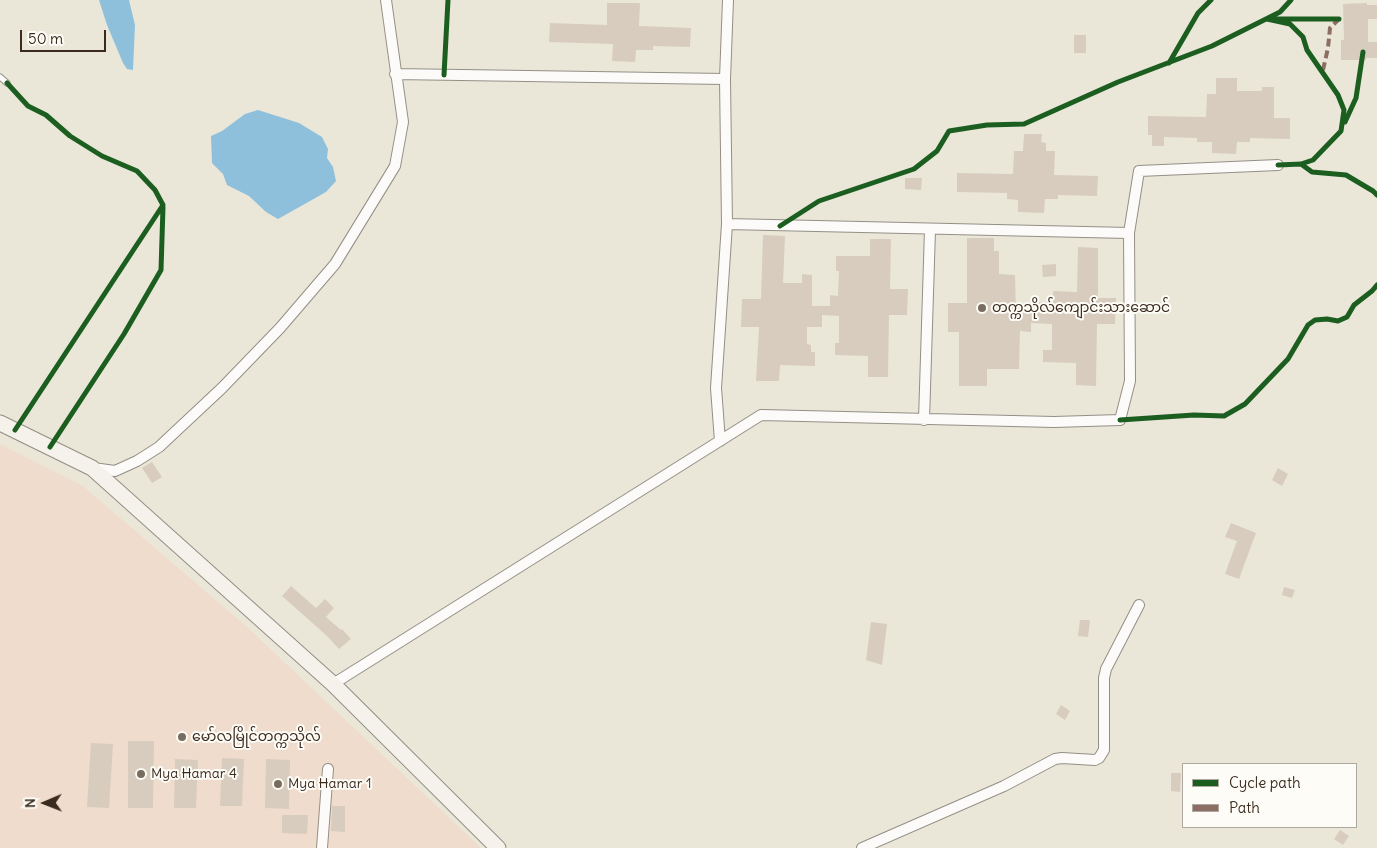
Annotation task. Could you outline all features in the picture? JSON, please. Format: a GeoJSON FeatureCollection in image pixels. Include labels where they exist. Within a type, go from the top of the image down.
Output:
{"type":"FeatureCollection","features":[{"type":"Feature","properties":{"kind":"main road"},"geometry":{"type":"LineString","coordinates":[[0,423],[92,468],[334,684],[498,848]]}},
{"type":"Feature","properties":{"kind":"street"},"geometry":{"type":"LineString","coordinates":[[92,468],[115,471],[137,461],[159,447],[222,388],[280,328],[335,264],[395,166],[403,122],[386,0]]}},
{"type":"Feature","properties":{"kind":"street"},"geometry":{"type":"LineString","coordinates":[[720,441],[716,388],[726,224],[728,0]]}},
{"type":"Feature","properties":{"kind":"street"},"geometry":{"type":"LineString","coordinates":[[395,74],[726,79]]}},
{"type":"Feature","properties":{"kind":"street"},"geometry":{"type":"LineString","coordinates":[[334,684],[761,415],[1054,422],[1120,420],[1130,381],[1129,233],[1139,171],[1278,165]]}},
{"type":"Feature","properties":{"kind":"street"},"geometry":{"type":"LineString","coordinates":[[726,224],[1129,233]]}},
{"type":"Feature","properties":{"kind":"street"},"geometry":{"type":"LineString","coordinates":[[924,420],[930,230]]}},
{"type":"Feature","properties":{"kind":"street"},"geometry":{"type":"LineString","coordinates":[[862,848],[1004,786],[1055,759],[1096,760],[1099,758],[1104,750],[1104,678],[1106,669],[1139,605]]}},
{"type":"Feature","properties":{"kind":"street"},"geometry":{"type":"LineString","coordinates":[[322,848],[328,769]]}},
{"type":"Feature","properties":{"kind":"lane"},"geometry":{"type":"LineString","coordinates":[[0,77],[7,83]]}},
{"type":"Feature","properties":{"kind":"shaded area","name":"မော်လမြိုင်တက္ကသိုလ်"},"geometry":{"type":"Polygon","coordinates":[[[0,444],[83,486],[246,626],[481,848],[0,848],[0,444]]]}},
{"type":"Feature","properties":{"kind":"water"},"geometry":{"type":"Polygon","coordinates":[[[99,0],[129,0],[135,25],[133,70],[127,69],[123,63],[99,0]]]}},
{"type":"Feature","properties":{"kind":"water"},"geometry":{"type":"Polygon","coordinates":[[[258,110],[299,123],[322,137],[328,149],[327,158],[333,167],[336,181],[326,192],[278,219],[266,212],[249,196],[227,185],[223,174],[212,163],[211,136],[222,131],[245,114],[258,110]]]}},
{"type":"Feature","properties":{"kind":"building"},"geometry":{"type":"Polygon","coordinates":[[[607,3],[640,3],[639,26],[691,28],[690,47],[653,46],[653,50],[636,50],[635,62],[612,61],[613,44],[549,42],[550,23],[607,25],[607,3]]]}},
{"type":"Feature","properties":{"kind":"building"},"geometry":{"type":"Polygon","coordinates":[[[1367,3],[1367,5],[1377,5],[1377,19],[1368,19],[1368,42],[1377,42],[1377,58],[1341,60],[1341,40],[1344,40],[1343,4],[1367,3]]]}},
{"type":"Feature","properties":{"kind":"building"},"geometry":{"type":"Polygon","coordinates":[[[1074,35],[1086,35],[1086,53],[1074,53],[1074,35]]]}},
{"type":"Feature","properties":{"kind":"building"},"geometry":{"type":"Polygon","coordinates":[[[1216,78],[1237,78],[1237,91],[1262,91],[1262,87],[1274,87],[1274,118],[1290,118],[1290,139],[1250,138],[1250,142],[1237,142],[1236,154],[1212,153],[1212,142],[1197,142],[1197,138],[1164,137],[1164,146],[1152,146],[1152,135],[1148,135],[1148,116],[1206,117],[1207,94],[1216,94],[1216,78]]]}},
{"type":"Feature","properties":{"kind":"building"},"geometry":{"type":"Polygon","coordinates":[[[1024,134],[1042,134],[1041,142],[1046,143],[1046,151],[1055,151],[1054,175],[1098,176],[1097,196],[1058,195],[1058,199],[1045,199],[1044,213],[1018,212],[1018,200],[1007,199],[1007,193],[957,192],[957,173],[1013,174],[1014,151],[1023,151],[1024,134]]]}},
{"type":"Feature","properties":{"kind":"building"},"geometry":{"type":"Polygon","coordinates":[[[905,178],[922,178],[921,190],[905,189],[905,178]]]}},
{"type":"Feature","properties":{"kind":"building"},"geometry":{"type":"Polygon","coordinates":[[[763,235],[785,236],[783,283],[802,283],[802,274],[812,275],[812,306],[830,306],[830,295],[838,296],[839,271],[836,271],[836,256],[870,256],[870,239],[891,239],[890,289],[908,289],[907,315],[889,315],[888,377],[868,377],[868,356],[835,355],[835,343],[839,343],[839,316],[822,315],[822,327],[807,327],[807,344],[811,345],[811,352],[815,352],[815,366],[780,365],[779,381],[756,381],[759,327],[741,327],[742,299],[761,299],[763,235]]]}},
{"type":"Feature","properties":{"kind":"building"},"geometry":{"type":"Polygon","coordinates":[[[967,238],[994,238],[994,251],[999,251],[999,274],[1015,275],[1016,313],[1037,312],[1037,302],[1053,302],[1053,291],[1077,292],[1078,247],[1098,248],[1098,298],[1116,298],[1115,324],[1097,324],[1096,386],[1076,385],[1076,363],[1043,362],[1043,350],[1052,350],[1052,324],[1031,323],[1031,332],[1020,331],[1019,369],[987,369],[987,386],[959,386],[959,332],[948,332],[948,303],[967,303],[967,238]]]}},
{"type":"Feature","properties":{"kind":"building","name":"တက္ကသိုလ်ကျောင်းသားဆောင်"},"geometry":{"type":"Polygon","coordinates":[[[1056,264],[1056,276],[1043,277],[1042,265],[1056,264]]]}},
{"type":"Feature","properties":{"kind":"building"},"geometry":{"type":"Polygon","coordinates":[[[152,462],[162,477],[152,483],[142,468],[152,462]]]}},
{"type":"Feature","properties":{"kind":"building"},"geometry":{"type":"Polygon","coordinates":[[[1278,468],[1288,474],[1282,486],[1272,480],[1278,468]]]}},
{"type":"Feature","properties":{"kind":"building"},"geometry":{"type":"Polygon","coordinates":[[[1231,523],[1256,533],[1239,579],[1225,574],[1237,541],[1225,537],[1231,523]]]}},
{"type":"Feature","properties":{"kind":"building"},"geometry":{"type":"Polygon","coordinates":[[[291,586],[316,608],[325,599],[334,608],[326,617],[342,629],[351,639],[339,649],[282,596],[291,586]]]}},
{"type":"Feature","properties":{"kind":"building"},"geometry":{"type":"Polygon","coordinates":[[[1284,587],[1295,590],[1292,598],[1282,595],[1284,587]]]}},
{"type":"Feature","properties":{"kind":"building"},"geometry":{"type":"Polygon","coordinates":[[[1080,620],[1090,620],[1088,637],[1078,636],[1080,620]]]}},
{"type":"Feature","properties":{"kind":"building"},"geometry":{"type":"Polygon","coordinates":[[[871,622],[887,624],[882,665],[866,660],[871,622]]]}},
{"type":"Feature","properties":{"kind":"building"},"geometry":{"type":"Polygon","coordinates":[[[1061,705],[1070,711],[1065,720],[1056,714],[1061,705]]]}},
{"type":"Feature","properties":{"kind":"building","name":"Mya Hamar 4"},"geometry":{"type":"Polygon","coordinates":[[[128,741],[154,741],[153,808],[128,808],[128,741]]]}},
{"type":"Feature","properties":{"kind":"building"},"geometry":{"type":"Polygon","coordinates":[[[91,743],[113,744],[109,808],[87,807],[91,743]]]}},
{"type":"Feature","properties":{"kind":"building"},"geometry":{"type":"Polygon","coordinates":[[[222,758],[244,759],[242,806],[220,806],[222,758]]]}},
{"type":"Feature","properties":{"kind":"building"},"geometry":{"type":"Polygon","coordinates":[[[175,759],[198,760],[196,808],[174,808],[175,759]]]}},
{"type":"Feature","properties":{"kind":"building","name":"Mya Hamar 1"},"geometry":{"type":"Polygon","coordinates":[[[266,759],[290,760],[289,809],[265,808],[266,759]]]}},
{"type":"Feature","properties":{"kind":"building"},"geometry":{"type":"Polygon","coordinates":[[[1171,773],[1181,773],[1180,792],[1171,791],[1171,773]]]}},
{"type":"Feature","properties":{"kind":"building"},"geometry":{"type":"Polygon","coordinates":[[[332,806],[345,806],[345,832],[331,831],[332,806]]]}},
{"type":"Feature","properties":{"kind":"building"},"geometry":{"type":"Polygon","coordinates":[[[282,815],[308,815],[307,834],[282,833],[282,815]]]}},
{"type":"Feature","properties":{"kind":"building"},"geometry":{"type":"Polygon","coordinates":[[[1340,830],[1349,836],[1343,845],[1334,839],[1340,830]]]}},
{"type":"Feature","properties":{"kind":"marked path"},"geometry":{"type":"LineString","coordinates":[[1323,70],[1330,28],[1339,19]]}},
{"type":"Feature","properties":{"kind":"cycle path"},"geometry":{"type":"LineString","coordinates":[[444,75],[448,0]]}},
{"type":"Feature","properties":{"kind":"cycle path"},"geometry":{"type":"LineString","coordinates":[[1169,63],[1198,13],[1211,0]]}},
{"type":"Feature","properties":{"kind":"cycle path"},"geometry":{"type":"LineString","coordinates":[[780,226],[819,201],[914,169],[937,151],[949,131],[987,125],[1024,124],[1118,82],[1212,46],[1280,12],[1291,0]]}},
{"type":"Feature","properties":{"kind":"cycle path"},"geometry":{"type":"LineString","coordinates":[[1301,164],[1313,160],[1341,131],[1344,110],[1338,95],[1307,50],[1303,37],[1290,24],[1267,19],[1339,19]]}},
{"type":"Feature","properties":{"kind":"cycle path"},"geometry":{"type":"LineString","coordinates":[[1345,122],[1356,98],[1363,52]]}},
{"type":"Feature","properties":{"kind":"cycle path"},"geometry":{"type":"LineString","coordinates":[[7,83],[28,106],[46,115],[70,136],[102,156],[137,171],[155,190],[163,205],[15,430]]}},
{"type":"Feature","properties":{"kind":"cycle path"},"geometry":{"type":"LineString","coordinates":[[1278,165],[1301,164],[1312,172],[1346,175],[1377,195]]}},
{"type":"Feature","properties":{"kind":"cycle path"},"geometry":{"type":"LineString","coordinates":[[50,447],[124,334],[161,270],[163,207]]}},
{"type":"Feature","properties":{"kind":"cycle path"},"geometry":{"type":"LineString","coordinates":[[1120,420],[1194,415],[1224,416],[1245,404],[1288,359],[1308,325],[1315,320],[1327,319],[1338,321],[1347,317],[1354,305],[1377,285]]}},
{"type":"Feature","properties":{"kind":"place","name":"တက္ကသိုလ်ကျောင်းသားဆောင်"},"geometry":{"type":"Point","coordinates":[982,308]}},
{"type":"Feature","properties":{"kind":"place","name":"မော်လမြိုင်တက္ကသိုလ်"},"geometry":{"type":"Point","coordinates":[182,737]}},
{"type":"Feature","properties":{"kind":"place","name":"Mya Hamar 4"},"geometry":{"type":"Point","coordinates":[141,774]}},
{"type":"Feature","properties":{"kind":"place","name":"Mya Hamar 1"},"geometry":{"type":"Point","coordinates":[278,784]}}]}
